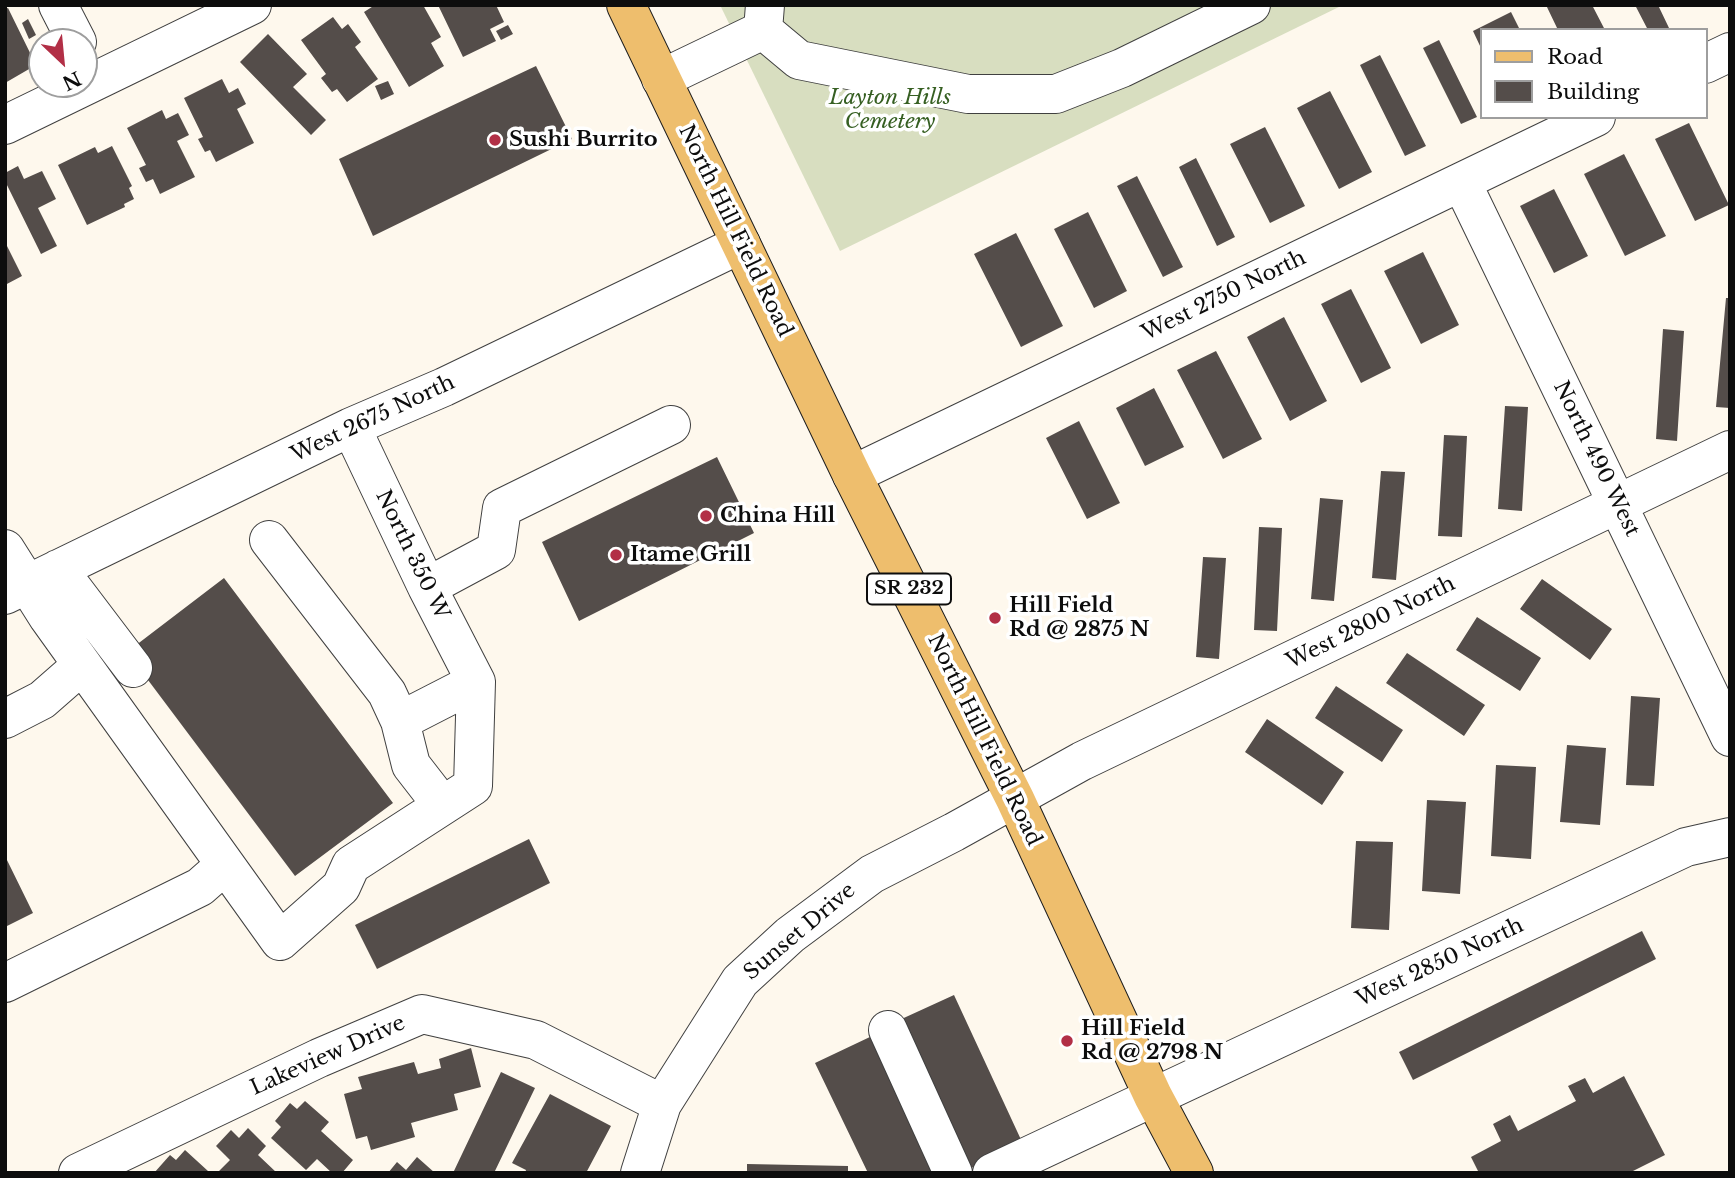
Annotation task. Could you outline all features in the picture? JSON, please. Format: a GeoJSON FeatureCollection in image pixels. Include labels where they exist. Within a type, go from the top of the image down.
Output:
{"type":"FeatureCollection","features":[{"type":"Feature","properties":{"kind":"main road","name":"North Hill Field Road"},"geometry":{"type":"LineString","coordinates":[[626,5],[852,475],[1015,799],[1153,1097],[1194,1173]]}},
{"type":"Feature","properties":{"kind":"street"},"geometry":{"type":"LineString","coordinates":[[58,5],[70,28]]}},
{"type":"Feature","properties":{"kind":"street"},"geometry":{"type":"LineString","coordinates":[[98,66],[252,5]]}},
{"type":"Feature","properties":{"kind":"street"},"geometry":{"type":"LineString","coordinates":[[661,79],[764,18],[800,60],[968,94],[1056,94],[1122,68],[1251,5]]}},
{"type":"Feature","properties":{"kind":"street"},"geometry":{"type":"LineString","coordinates":[[1707,63],[1730,52]]}},
{"type":"Feature","properties":{"kind":"street"},"geometry":{"type":"LineString","coordinates":[[5,125],[46,98]]}},
{"type":"Feature","properties":{"kind":"street","name":"West 2750 North"},"geometry":{"type":"LineString","coordinates":[[852,475],[1592,119]]}},
{"type":"Feature","properties":{"kind":"street","name":"North 490 West"},"geometry":{"type":"LineString","coordinates":[[1462,183],[1730,737]]}},
{"type":"Feature","properties":{"kind":"street","name":"West 2675 North"},"geometry":{"type":"LineString","coordinates":[[30,583],[351,427],[444,387],[741,243]]}},
{"type":"Feature","properties":{"kind":"street"},"geometry":{"type":"LineString","coordinates":[[427,587],[496,550],[502,508],[671,425]]}},
{"type":"Feature","properties":{"kind":"street","name":"North 350 W"},"geometry":{"type":"LineString","coordinates":[[351,427],[427,587],[476,682]]}},
{"type":"Feature","properties":{"kind":"street","name":"West 2800 North"},"geometry":{"type":"LineString","coordinates":[[1015,799],[1082,761],[1730,450]]}},
{"type":"Feature","properties":{"kind":"street"},"geometry":{"type":"LineString","coordinates":[[269,540],[387,693],[400,721],[411,765],[442,805]]}},
{"type":"Feature","properties":{"kind":"street"},"geometry":{"type":"LineString","coordinates":[[5,549],[82,665],[280,941],[341,887],[351,865],[473,786],[476,682],[400,721]]}},
{"type":"Feature","properties":{"kind":"street"},"geometry":{"type":"LineString","coordinates":[[30,583],[133,668]]}},
{"type":"Feature","properties":{"kind":"street"},"geometry":{"type":"LineString","coordinates":[[5,719],[42,700],[82,665]]}},
{"type":"Feature","properties":{"kind":"street","name":"Sunset Drive"},"geometry":{"type":"LineString","coordinates":[[640,1173],[662,1104],[740,981],[790,935],[872,874],[1015,799]]}},
{"type":"Feature","properties":{"kind":"street","name":"West 2850 North"},"geometry":{"type":"LineString","coordinates":[[992,1173],[1686,847],[1730,837]]}},
{"type":"Feature","properties":{"kind":"street"},"geometry":{"type":"LineString","coordinates":[[5,983],[200,887],[225,865]]}},
{"type":"Feature","properties":{"kind":"street","name":"Lakeview Drive"},"geometry":{"type":"LineString","coordinates":[[78,1173],[319,1058],[422,1014],[536,1040],[662,1104]]}},
{"type":"Feature","properties":{"kind":"street"},"geometry":{"type":"LineString","coordinates":[[888,1030],[953,1173]]}},
{"type":"Feature","properties":{"kind":"green space","name":"Layton Hills Cemetery"},"geometry":{"type":"Polygon","coordinates":[[[1343,5],[840,251],[721,7],[1343,5]]]}},
{"type":"Feature","properties":{"kind":"building"},"geometry":{"type":"Polygon","coordinates":[[[375,5],[423,5],[441,37],[431,43],[444,66],[409,87],[364,12],[375,5]]]}},
{"type":"Feature","properties":{"kind":"building"},"geometry":{"type":"Polygon","coordinates":[[[438,5],[496,5],[504,22],[490,29],[496,41],[463,57],[438,5]]]}},
{"type":"Feature","properties":{"kind":"building"},"geometry":{"type":"Polygon","coordinates":[[[1546,5],[1592,5],[1604,28],[1557,28],[1546,5]]]}},
{"type":"Feature","properties":{"kind":"building"},"geometry":{"type":"Polygon","coordinates":[[[1635,5],[1658,5],[1669,28],[1647,28],[1635,5]]]}},
{"type":"Feature","properties":{"kind":"building"},"geometry":{"type":"Polygon","coordinates":[[[8,8],[28,49],[28,70],[5,83],[5,9],[8,8]]]}},
{"type":"Feature","properties":{"kind":"building"},"geometry":{"type":"Polygon","coordinates":[[[1511,12],[1519,28],[1480,28],[1480,46],[1473,31],[1511,12]]]}},
{"type":"Feature","properties":{"kind":"building"},"geometry":{"type":"Polygon","coordinates":[[[333,17],[342,29],[348,24],[361,42],[355,47],[378,79],[347,102],[337,89],[332,92],[321,78],[326,74],[301,40],[333,17]]]}},
{"type":"Feature","properties":{"kind":"building"},"geometry":{"type":"Polygon","coordinates":[[[28,19],[32,28],[28,28],[28,37],[22,23],[28,19]]]}},
{"type":"Feature","properties":{"kind":"building"},"geometry":{"type":"Polygon","coordinates":[[[508,25],[513,34],[501,40],[496,31],[508,25]]]}},
{"type":"Feature","properties":{"kind":"building"},"geometry":{"type":"Polygon","coordinates":[[[268,34],[307,74],[293,87],[326,120],[311,135],[240,62],[268,34]]]}},
{"type":"Feature","properties":{"kind":"building"},"geometry":{"type":"Polygon","coordinates":[[[1439,40],[1477,117],[1461,124],[1423,48],[1439,40]]]}},
{"type":"Feature","properties":{"kind":"building"},"geometry":{"type":"Polygon","coordinates":[[[1380,55],[1426,146],[1405,156],[1360,65],[1380,55]]]}},
{"type":"Feature","properties":{"kind":"building"},"geometry":{"type":"Polygon","coordinates":[[[536,66],[572,139],[373,236],[339,159],[536,66]]]}},
{"type":"Feature","properties":{"kind":"building"},"geometry":{"type":"Polygon","coordinates":[[[222,79],[229,93],[238,88],[246,104],[237,109],[254,143],[216,162],[210,150],[205,152],[198,139],[203,137],[184,98],[222,79]]]}},
{"type":"Feature","properties":{"kind":"building"},"geometry":{"type":"Polygon","coordinates":[[[388,81],[394,94],[381,100],[375,86],[388,81]]]}},
{"type":"Feature","properties":{"kind":"building"},"geometry":{"type":"Polygon","coordinates":[[[1330,91],[1372,172],[1339,189],[1297,108],[1330,91]]]}},
{"type":"Feature","properties":{"kind":"building"},"geometry":{"type":"Polygon","coordinates":[[[162,110],[166,119],[178,113],[189,135],[177,141],[195,177],[160,194],[153,179],[146,182],[139,168],[146,165],[127,128],[162,110]]]}},
{"type":"Feature","properties":{"kind":"building"},"geometry":{"type":"Polygon","coordinates":[[[1689,123],[1729,205],[1695,221],[1655,139],[1689,123]]]}},
{"type":"Feature","properties":{"kind":"building"},"geometry":{"type":"Polygon","coordinates":[[[1265,127],[1305,206],[1270,223],[1230,144],[1265,127]]]}},
{"type":"Feature","properties":{"kind":"building"},"geometry":{"type":"Polygon","coordinates":[[[112,146],[132,186],[129,188],[134,199],[124,204],[125,207],[87,225],[58,165],[95,147],[98,153],[112,146]]]}},
{"type":"Feature","properties":{"kind":"building"},"geometry":{"type":"Polygon","coordinates":[[[1624,154],[1666,236],[1625,256],[1584,174],[1624,154]]]}},
{"type":"Feature","properties":{"kind":"building"},"geometry":{"type":"Polygon","coordinates":[[[1196,158],[1235,237],[1217,246],[1179,167],[1196,158]]]}},
{"type":"Feature","properties":{"kind":"building"},"geometry":{"type":"Polygon","coordinates":[[[18,166],[24,179],[42,171],[56,199],[38,208],[57,246],[41,254],[5,181],[5,173],[18,166]]]}},
{"type":"Feature","properties":{"kind":"building"},"geometry":{"type":"Polygon","coordinates":[[[1137,176],[1183,267],[1163,277],[1117,186],[1137,176]]]}},
{"type":"Feature","properties":{"kind":"building"},"geometry":{"type":"Polygon","coordinates":[[[1554,189],[1588,256],[1554,273],[1520,206],[1554,189]]]}},
{"type":"Feature","properties":{"kind":"building"},"geometry":{"type":"Polygon","coordinates":[[[1088,212],[1127,291],[1094,308],[1054,229],[1088,212]]]}},
{"type":"Feature","properties":{"kind":"building"},"geometry":{"type":"Polygon","coordinates":[[[1016,233],[1063,326],[1021,347],[974,254],[1016,233]]]}},
{"type":"Feature","properties":{"kind":"building"},"geometry":{"type":"Polygon","coordinates":[[[5,242],[22,276],[5,285],[5,242]]]}},
{"type":"Feature","properties":{"kind":"building"},"geometry":{"type":"Polygon","coordinates":[[[1423,252],[1459,325],[1421,344],[1384,271],[1423,252]]]}},
{"type":"Feature","properties":{"kind":"building"},"geometry":{"type":"Polygon","coordinates":[[[1351,289],[1391,368],[1361,383],[1321,304],[1351,289]]]}},
{"type":"Feature","properties":{"kind":"building"},"geometry":{"type":"Polygon","coordinates":[[[1726,298],[1730,298],[1730,408],[1716,407],[1726,298]]]}},
{"type":"Feature","properties":{"kind":"building"},"geometry":{"type":"Polygon","coordinates":[[[1284,317],[1327,401],[1290,421],[1247,337],[1284,317]]]}},
{"type":"Feature","properties":{"kind":"building"},"geometry":{"type":"Polygon","coordinates":[[[1663,329],[1684,331],[1677,441],[1656,439],[1663,329]]]}},
{"type":"Feature","properties":{"kind":"building"},"geometry":{"type":"Polygon","coordinates":[[[1216,351],[1262,439],[1223,459],[1177,370],[1216,351]]]}},
{"type":"Feature","properties":{"kind":"building"},"geometry":{"type":"Polygon","coordinates":[[[1154,388],[1184,447],[1145,466],[1116,408],[1154,388]]]}},
{"type":"Feature","properties":{"kind":"building"},"geometry":{"type":"Polygon","coordinates":[[[1505,406],[1528,407],[1522,511],[1498,509],[1505,406]]]}},
{"type":"Feature","properties":{"kind":"building"},"geometry":{"type":"Polygon","coordinates":[[[1079,421],[1120,503],[1087,519],[1046,438],[1079,421]]]}},
{"type":"Feature","properties":{"kind":"building"},"geometry":{"type":"Polygon","coordinates":[[[1444,435],[1467,436],[1462,537],[1438,536],[1444,435]]]}},
{"type":"Feature","properties":{"kind":"building"},"geometry":{"type":"Polygon","coordinates":[[[717,457],[754,533],[579,621],[542,542],[717,457]]]}},
{"type":"Feature","properties":{"kind":"building"},"geometry":{"type":"Polygon","coordinates":[[[1381,471],[1405,472],[1396,580],[1372,578],[1381,471]]]}},
{"type":"Feature","properties":{"kind":"building"},"geometry":{"type":"Polygon","coordinates":[[[1320,498],[1343,500],[1334,601],[1311,599],[1320,498]]]}},
{"type":"Feature","properties":{"kind":"building"},"geometry":{"type":"Polygon","coordinates":[[[1259,527],[1282,528],[1277,631],[1254,630],[1259,527]]]}},
{"type":"Feature","properties":{"kind":"building"},"geometry":{"type":"Polygon","coordinates":[[[1203,557],[1226,558],[1219,659],[1196,657],[1203,557]]]}},
{"type":"Feature","properties":{"kind":"building"},"geometry":{"type":"Polygon","coordinates":[[[224,578],[393,803],[295,876],[127,652],[224,578]]]}},
{"type":"Feature","properties":{"kind":"building"},"geometry":{"type":"Polygon","coordinates":[[[1542,579],[1612,629],[1590,660],[1520,609],[1542,579]]]}},
{"type":"Feature","properties":{"kind":"building"},"geometry":{"type":"Polygon","coordinates":[[[1477,617],[1541,658],[1520,691],[1456,650],[1477,617]]]}},
{"type":"Feature","properties":{"kind":"building"},"geometry":{"type":"Polygon","coordinates":[[[1407,653],[1485,705],[1464,736],[1386,683],[1407,653]]]}},
{"type":"Feature","properties":{"kind":"building"},"geometry":{"type":"Polygon","coordinates":[[[1336,686],[1403,730],[1382,762],[1315,718],[1336,686]]]}},
{"type":"Feature","properties":{"kind":"building"},"geometry":{"type":"Polygon","coordinates":[[[1631,696],[1660,698],[1654,786],[1626,785],[1631,696]]]}},
{"type":"Feature","properties":{"kind":"building"},"geometry":{"type":"Polygon","coordinates":[[[1267,719],[1344,772],[1322,805],[1245,752],[1267,719]]]}},
{"type":"Feature","properties":{"kind":"building"},"geometry":{"type":"Polygon","coordinates":[[[1567,745],[1606,748],[1600,825],[1560,822],[1567,745]]]}},
{"type":"Feature","properties":{"kind":"building"},"geometry":{"type":"Polygon","coordinates":[[[1496,765],[1536,767],[1531,859],[1491,856],[1496,765]]]}},
{"type":"Feature","properties":{"kind":"building"},"geometry":{"type":"Polygon","coordinates":[[[1427,800],[1466,802],[1460,894],[1422,891],[1427,800]]]}},
{"type":"Feature","properties":{"kind":"building"},"geometry":{"type":"Polygon","coordinates":[[[529,839],[550,883],[377,969],[355,925],[529,839]]]}},
{"type":"Feature","properties":{"kind":"building"},"geometry":{"type":"Polygon","coordinates":[[[1356,841],[1393,842],[1389,930],[1351,928],[1356,841]]]}},
{"type":"Feature","properties":{"kind":"building"},"geometry":{"type":"Polygon","coordinates":[[[5,856],[33,913],[5,927],[5,856]]]}},
{"type":"Feature","properties":{"kind":"building"},"geometry":{"type":"Polygon","coordinates":[[[1642,931],[1656,959],[1413,1080],[1399,1052],[1642,931]]]}},
{"type":"Feature","properties":{"kind":"building"},"geometry":{"type":"Polygon","coordinates":[[[954,995],[1023,1144],[965,1171],[895,1022],[954,995]]]}},
{"type":"Feature","properties":{"kind":"building"},"geometry":{"type":"Polygon","coordinates":[[[872,1036],[938,1173],[868,1173],[815,1063],[872,1036]]]}},
{"type":"Feature","properties":{"kind":"building"},"geometry":{"type":"Polygon","coordinates":[[[471,1048],[481,1087],[454,1094],[458,1110],[411,1123],[415,1137],[371,1150],[367,1136],[356,1139],[344,1094],[362,1089],[358,1077],[414,1062],[418,1074],[441,1068],[439,1059],[471,1048]]]}},
{"type":"Feature","properties":{"kind":"building"},"geometry":{"type":"Polygon","coordinates":[[[501,1072],[535,1088],[494,1173],[453,1173],[501,1072]]]}},
{"type":"Feature","properties":{"kind":"building"},"geometry":{"type":"Polygon","coordinates":[[[1624,1076],[1665,1155],[1633,1173],[1479,1173],[1471,1157],[1501,1141],[1493,1124],[1510,1115],[1518,1131],[1576,1101],[1568,1086],[1585,1078],[1593,1093],[1624,1076]]]}},
{"type":"Feature","properties":{"kind":"building"},"geometry":{"type":"Polygon","coordinates":[[[550,1094],[611,1126],[586,1173],[525,1173],[526,1170],[512,1163],[550,1094]]]}},
{"type":"Feature","properties":{"kind":"building"},"geometry":{"type":"Polygon","coordinates":[[[305,1101],[329,1122],[321,1131],[353,1160],[342,1173],[332,1173],[317,1159],[306,1170],[271,1138],[281,1127],[275,1121],[290,1103],[297,1109],[305,1101]]]}},
{"type":"Feature","properties":{"kind":"building"},"geometry":{"type":"Polygon","coordinates":[[[248,1128],[266,1146],[258,1155],[277,1173],[217,1173],[230,1160],[216,1146],[231,1130],[239,1138],[248,1128]]]}},
{"type":"Feature","properties":{"kind":"building"},"geometry":{"type":"Polygon","coordinates":[[[185,1150],[208,1171],[206,1173],[154,1173],[170,1155],[176,1160],[185,1150]]]}},
{"type":"Feature","properties":{"kind":"building"},"geometry":{"type":"Polygon","coordinates":[[[417,1157],[435,1173],[388,1173],[397,1162],[406,1170],[417,1157]]]}},
{"type":"Feature","properties":{"kind":"building"},"geometry":{"type":"Polygon","coordinates":[[[747,1164],[848,1166],[848,1173],[747,1173],[747,1164]]]}},
{"type":"Feature","properties":{"kind":"place","name":"Sushi Burrito"},"geometry":{"type":"Point","coordinates":[495,140]}},
{"type":"Feature","properties":{"kind":"place","name":"China Hill"},"geometry":{"type":"Point","coordinates":[706,516]}},
{"type":"Feature","properties":{"kind":"place","name":"Itame Grill"},"geometry":{"type":"Point","coordinates":[616,555]}},
{"type":"Feature","properties":{"kind":"place","name":"Hill Field Rd @ 2875 N"},"geometry":{"type":"Point","coordinates":[995,618]}},
{"type":"Feature","properties":{"kind":"place","name":"Hill Field Rd @ 2798 N"},"geometry":{"type":"Point","coordinates":[1067,1041]}}]}
